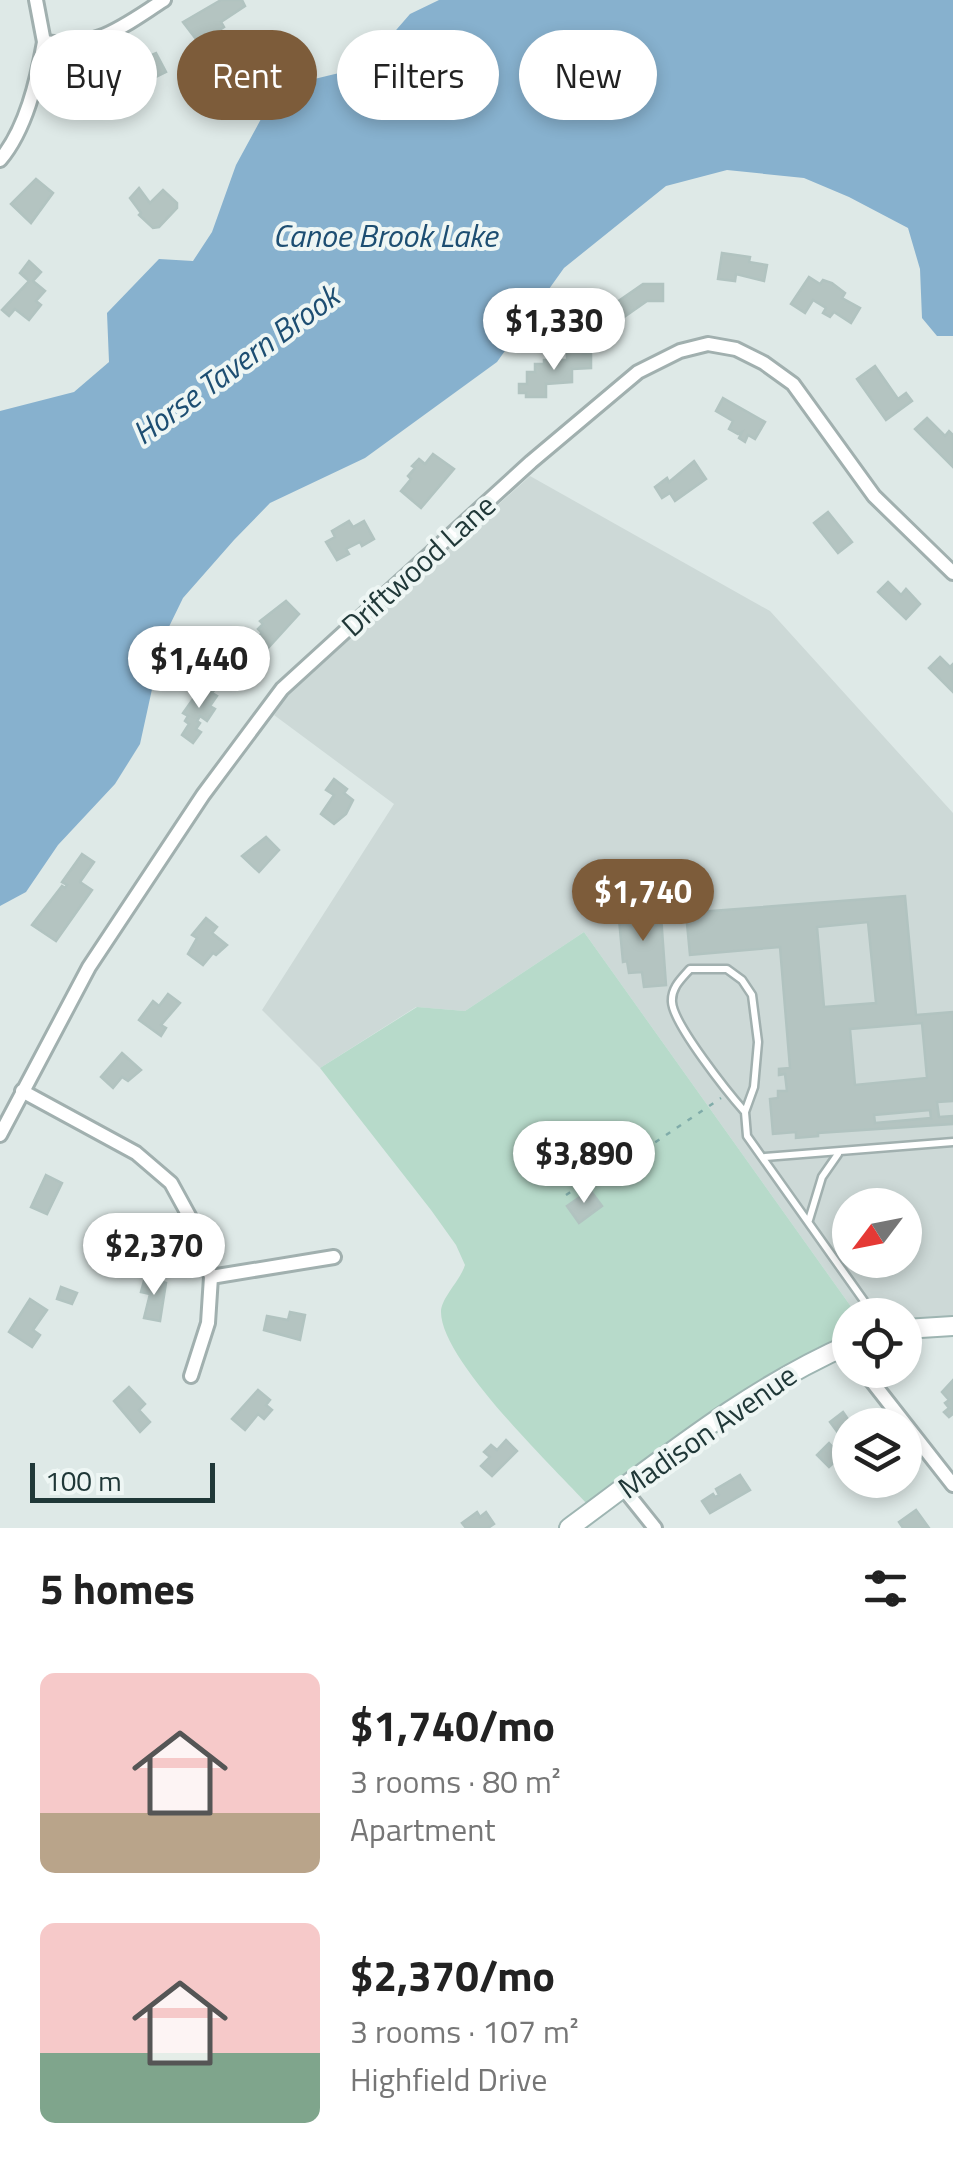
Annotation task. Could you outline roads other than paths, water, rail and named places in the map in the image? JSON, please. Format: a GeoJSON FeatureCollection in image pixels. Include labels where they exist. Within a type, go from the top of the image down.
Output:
{"type":"FeatureCollection","features":[{"type":"Feature","properties":{"kind":"street"},"geometry":{"type":"LineString","coordinates":[[36,0],[42,30]]}},
{"type":"Feature","properties":{"kind":"street"},"geometry":{"type":"LineString","coordinates":[[115,30],[164,0]]}},
{"type":"Feature","properties":{"kind":"street"},"geometry":{"type":"LineString","coordinates":[[0,160],[9,149],[30,96]]}},
{"type":"Feature","properties":{"kind":"street","name":"Driftwood Lane"},"geometry":{"type":"LineString","coordinates":[[0,1135],[89,967],[204,795],[282,689],[530,462],[638,372],[680,351],[708,344],[736,348],[764,362],[793,384],[874,496],[953,573]]}},
{"type":"Feature","properties":{"kind":"street"},"geometry":{"type":"LineString","coordinates":[[22,1090],[136,1152],[172,1183],[194,1225],[211,1277],[208,1323],[191,1376]]}},
{"type":"Feature","properties":{"kind":"street"},"geometry":{"type":"LineString","coordinates":[[211,1277],[334,1257]]}},
{"type":"Feature","properties":{"kind":"street"},"geometry":{"type":"LineString","coordinates":[[922,1329],[953,1326]]}},
{"type":"Feature","properties":{"kind":"street","name":"Madison Avenue"},"geometry":{"type":"LineString","coordinates":[[569,1528],[760,1391],[832,1352]]}},
{"type":"Feature","properties":{"kind":"street"},"geometry":{"type":"LineString","coordinates":[[876,1388],[953,1486]]}},
{"type":"Feature","properties":{"kind":"street"},"geometry":{"type":"LineString","coordinates":[[623,1488],[655,1528]]}},
{"type":"Feature","properties":{"kind":"lane"},"geometry":{"type":"LineString","coordinates":[[746,1112],[678,1020],[672,1002],[676,984],[690,969],[727,969],[742,980],[752,995],[758,1042],[754,1087],[746,1112],[747,1136],[862,1298]]}},
{"type":"Feature","properties":{"kind":"lane"},"geometry":{"type":"LineString","coordinates":[[764,1157],[953,1142]]}},
{"type":"Feature","properties":{"kind":"lane"},"geometry":{"type":"LineString","coordinates":[[809,1220],[822,1177],[838,1153]]}},
{"type":"Feature","properties":{"kind":"water","name":"Canoe Brook Lake"},"geometry":{"type":"Polygon","coordinates":[[[439,0],[953,0],[953,336],[937,336],[922,318],[920,269],[908,228],[849,197],[804,178],[727,170],[666,186],[564,268],[497,362],[365,458],[270,503],[234,540],[183,598],[163,639],[140,744],[115,784],[58,845],[26,892],[0,906],[0,411],[74,392],[109,362],[107,313],[159,259],[193,261],[212,232],[236,165],[260,120],[317,120],[317,78],[337,74],[337,120],[499,120],[499,30],[396,30],[410,14],[439,0]]]}},
{"type":"Feature","properties":{"kind":"water label","name":"Horse Tavern Brook"},"geometry":{"type":"Point","coordinates":[235,364]}}]}
